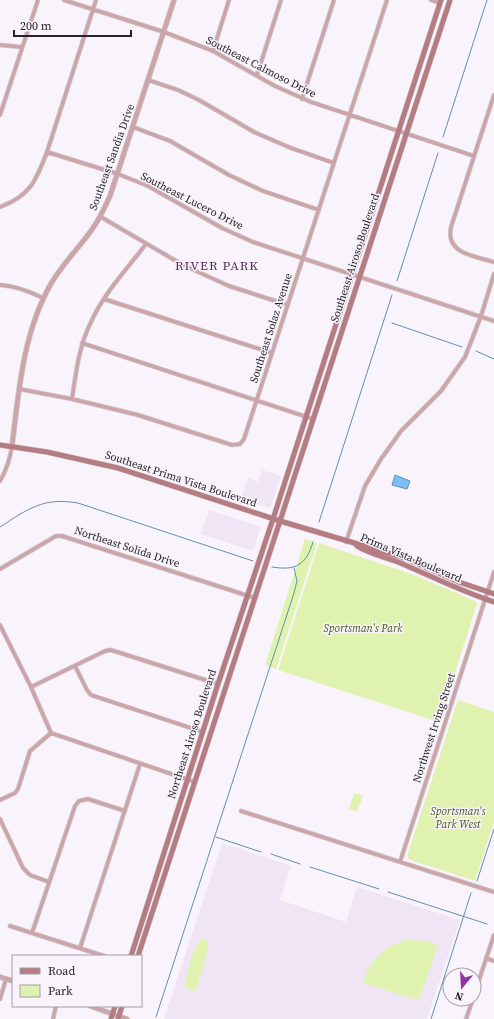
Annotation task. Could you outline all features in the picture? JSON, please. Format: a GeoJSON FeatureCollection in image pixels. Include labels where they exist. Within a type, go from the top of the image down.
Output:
{"type":"FeatureCollection","features":[{"type":"Feature","properties":{"kind":"main road","name":"Southeast Airoso Boulevard"},"geometry":{"type":"LineString","coordinates":[[280,521],[450,0]]}},
{"type":"Feature","properties":{"kind":"main road","name":"Southeast Airoso Boulevard"},"geometry":{"type":"LineString","coordinates":[[273,519],[440,1]]}},
{"type":"Feature","properties":{"kind":"main road"},"geometry":{"type":"LineString","coordinates":[[374,205],[382,208]]}},
{"type":"Feature","properties":{"kind":"main road"},"geometry":{"type":"LineString","coordinates":[[329,344],[337,346]]}},
{"type":"Feature","properties":{"kind":"main road","name":"Southeast Prima Vista Boulevard"},"geometry":{"type":"LineString","coordinates":[[0,445],[77,458],[118,468],[352,544]]}},
{"type":"Feature","properties":{"kind":"main road","name":"Northeast Airoso Boulevard"},"geometry":{"type":"LineString","coordinates":[[131,955],[218,684],[273,519]]}},
{"type":"Feature","properties":{"kind":"main road","name":"Northeast Airoso Boulevard"},"geometry":{"type":"LineString","coordinates":[[138,955],[280,521]]}},
{"type":"Feature","properties":{"kind":"main road","name":"Prima Vista Boulevard"},"geometry":{"type":"LineString","coordinates":[[352,544],[372,547],[410,560],[459,582],[494,594]]}},
{"type":"Feature","properties":{"kind":"main road","name":"Prima Vista Boulevard"},"geometry":{"type":"LineString","coordinates":[[352,544],[369,553],[402,564],[464,592],[494,602]]}},
{"type":"Feature","properties":{"kind":"main road"},"geometry":{"type":"LineString","coordinates":[[118,1018],[122,1007]]}},
{"type":"Feature","properties":{"kind":"street"},"geometry":{"type":"LineString","coordinates":[[0,115],[2,100],[38,0]]}},
{"type":"Feature","properties":{"kind":"street","name":"Southeast Calmoso Drive"},"geometry":{"type":"LineString","coordinates":[[64,0],[164,32],[213,51],[275,86],[302,99],[474,156]]}},
{"type":"Feature","properties":{"kind":"street"},"geometry":{"type":"LineString","coordinates":[[0,207],[12,203],[27,192],[38,176],[96,0]]}},
{"type":"Feature","properties":{"kind":"street","name":"Southeast Sandia Drive"},"geometry":{"type":"LineString","coordinates":[[12,446],[25,356],[32,325],[43,298],[66,260],[92,230],[101,217],[118,174],[174,0]]}},
{"type":"Feature","properties":{"kind":"street"},"geometry":{"type":"LineString","coordinates":[[213,51],[229,0]]}},
{"type":"Feature","properties":{"kind":"street"},"geometry":{"type":"LineString","coordinates":[[256,75],[281,0]]}},
{"type":"Feature","properties":{"kind":"street"},"geometry":{"type":"LineString","coordinates":[[302,99],[334,0]]}},
{"type":"Feature","properties":{"kind":"street","name":"Southeast Solaz Avenue"},"geometry":{"type":"LineString","coordinates":[[20,389],[72,399],[138,415],[232,445],[240,444],[244,440],[387,0]]}},
{"type":"Feature","properties":{"kind":"street"},"geometry":{"type":"LineString","coordinates":[[430,0],[440,1]]}},
{"type":"Feature","properties":{"kind":"street"},"geometry":{"type":"LineString","coordinates":[[0,45],[22,46]]}},
{"type":"Feature","properties":{"kind":"street"},"geometry":{"type":"LineString","coordinates":[[148,80],[178,90],[199,100],[254,132],[276,142],[334,163]]}},
{"type":"Feature","properties":{"kind":"street"},"geometry":{"type":"LineString","coordinates":[[494,95],[451,227],[451,240],[454,246],[460,251],[494,262]]}},
{"type":"Feature","properties":{"kind":"street"},"geometry":{"type":"LineString","coordinates":[[133,127],[170,141],[229,175],[263,191],[319,210]]}},
{"type":"Feature","properties":{"kind":"street","name":"Southeast Lucero Drive"},"geometry":{"type":"LineString","coordinates":[[47,152],[118,174],[148,186],[222,228],[253,242],[494,321]]}},
{"type":"Feature","properties":{"kind":"street"},"geometry":{"type":"LineString","coordinates":[[101,217],[183,265],[229,286],[288,305]]}},
{"type":"Feature","properties":{"kind":"street"},"geometry":{"type":"LineString","coordinates":[[72,399],[82,343],[91,321],[104,299],[146,244]]}},
{"type":"Feature","properties":{"kind":"street"},"geometry":{"type":"LineString","coordinates":[[346,542],[359,502],[372,472],[401,431],[431,402],[451,378],[469,350],[494,274]]}},
{"type":"Feature","properties":{"kind":"street"},"geometry":{"type":"LineString","coordinates":[[0,285],[23,288],[43,298]]}},
{"type":"Feature","properties":{"kind":"street"},"geometry":{"type":"LineString","coordinates":[[104,299],[272,353]]}},
{"type":"Feature","properties":{"kind":"street"},"geometry":{"type":"LineString","coordinates":[[82,343],[313,419]]}},
{"type":"Feature","properties":{"kind":"street"},"geometry":{"type":"LineString","coordinates":[[0,481],[6,472],[12,446]]}},
{"type":"Feature","properties":{"kind":"street","name":"Northeast Solida Drive"},"geometry":{"type":"LineString","coordinates":[[0,569],[56,536],[62,536],[255,598]]}},
{"type":"Feature","properties":{"kind":"street","name":"Northwest Irving Street"},"geometry":{"type":"LineString","coordinates":[[400,862],[494,572]]}},
{"type":"Feature","properties":{"kind":"street"},"geometry":{"type":"LineString","coordinates":[[0,626],[31,687],[51,733],[195,782]]}},
{"type":"Feature","properties":{"kind":"street"},"geometry":{"type":"LineString","coordinates":[[31,687],[105,651],[114,650],[218,684]]}},
{"type":"Feature","properties":{"kind":"street"},"geometry":{"type":"LineString","coordinates":[[75,666],[91,695],[203,732]]}},
{"type":"Feature","properties":{"kind":"street"},"geometry":{"type":"LineString","coordinates":[[0,800],[15,793],[18,789],[30,751],[51,733]]}},
{"type":"Feature","properties":{"kind":"street"},"geometry":{"type":"LineString","coordinates":[[80,948],[140,764]]}},
{"type":"Feature","properties":{"kind":"street"},"geometry":{"type":"LineString","coordinates":[[32,933],[75,806],[79,801],[88,799],[125,811]]}},
{"type":"Feature","properties":{"kind":"street"},"geometry":{"type":"LineString","coordinates":[[241,811],[494,892]]}},
{"type":"Feature","properties":{"kind":"street"},"geometry":{"type":"LineString","coordinates":[[0,819],[23,868],[30,875],[49,882]]}},
{"type":"Feature","properties":{"kind":"street"},"geometry":{"type":"LineString","coordinates":[[10,926],[101,955]]}},
{"type":"Feature","properties":{"kind":"street"},"geometry":{"type":"LineString","coordinates":[[482,971],[494,935]]}},
{"type":"Feature","properties":{"kind":"street"},"geometry":{"type":"LineString","coordinates":[[486,958],[494,960]]}},
{"type":"Feature","properties":{"kind":"street"},"geometry":{"type":"LineString","coordinates":[[0,977],[12,982]]}},
{"type":"Feature","properties":{"kind":"street"},"geometry":{"type":"LineString","coordinates":[[0,999],[6,979]]}},
{"type":"Feature","properties":{"kind":"street"},"geometry":{"type":"LineString","coordinates":[[53,1019],[56,1007]]}},
{"type":"Feature","properties":{"kind":"street"},"geometry":{"type":"LineString","coordinates":[[92,1007],[112,1016],[127,1019]]}},
{"type":"Feature","properties":{"kind":"street"},"geometry":{"type":"LineString","coordinates":[[466,1019],[470,1007]]}},
{"type":"Feature","properties":{"kind":"shaded area"},"geometry":{"type":"Polygon","coordinates":[[[262,470],[281,476],[270,508],[241,499],[248,478],[258,482],[262,470]]]}},
{"type":"Feature","properties":{"kind":"shaded area"},"geometry":{"type":"Polygon","coordinates":[[[209,510],[261,527],[253,551],[201,534],[209,510]]]}},
{"type":"Feature","properties":{"kind":"shaded area"},"geometry":{"type":"Polygon","coordinates":[[[222,843],[291,866],[280,900],[346,922],[357,887],[460,920],[444,967],[442,967],[442,974],[427,1019],[164,1019],[222,843]]]}},
{"type":"Feature","properties":{"kind":"green space"},"geometry":{"type":"Polygon","coordinates":[[[305,539],[317,543],[276,669],[265,665],[305,539]]]}},
{"type":"Feature","properties":{"kind":"green space","name":"Sportsman's Park"},"geometry":{"type":"Polygon","coordinates":[[[319,543],[414,575],[475,601],[477,604],[439,722],[278,670],[319,543]]]}},
{"type":"Feature","properties":{"kind":"green space","name":"Sportsman's Park West"},"geometry":{"type":"Polygon","coordinates":[[[458,700],[494,712],[494,822],[475,881],[410,860],[407,856],[458,700]]]}},
{"type":"Feature","properties":{"kind":"green space"},"geometry":{"type":"Polygon","coordinates":[[[354,793],[363,796],[357,811],[349,809],[354,793]]]}},
{"type":"Feature","properties":{"kind":"green space"},"geometry":{"type":"Polygon","coordinates":[[[202,938],[208,942],[206,957],[196,989],[194,991],[188,990],[185,984],[188,970],[196,947],[202,938]]]}},
{"type":"Feature","properties":{"kind":"green space"},"geometry":{"type":"Polygon","coordinates":[[[408,940],[428,941],[438,945],[419,1000],[363,983],[369,967],[379,955],[392,946],[408,940]]]}},
{"type":"Feature","properties":{"kind":"water"},"geometry":{"type":"Polygon","coordinates":[[[395,475],[410,481],[407,489],[392,485],[395,475]]]}},
{"type":"Feature","properties":{"kind":"waterway"},"geometry":{"type":"LineString","coordinates":[[443,137],[487,0]]}},
{"type":"Feature","properties":{"kind":"waterway"},"geometry":{"type":"LineString","coordinates":[[397,281],[438,153]]}},
{"type":"Feature","properties":{"kind":"waterway"},"geometry":{"type":"LineString","coordinates":[[319,522],[392,295]]}},
{"type":"Feature","properties":{"kind":"waterway"},"geometry":{"type":"LineString","coordinates":[[392,323],[462,347]]}},
{"type":"Feature","properties":{"kind":"waterway"},"geometry":{"type":"LineString","coordinates":[[476,351],[494,359]]}},
{"type":"Feature","properties":{"kind":"waterway"},"geometry":{"type":"LineString","coordinates":[[0,527],[28,510],[45,503],[78,503],[253,561]]}},
{"type":"Feature","properties":{"kind":"waterway"},"geometry":{"type":"LineString","coordinates":[[272,567],[288,568],[299,565],[307,556],[313,542]]}},
{"type":"Feature","properties":{"kind":"waterway"},"geometry":{"type":"LineString","coordinates":[[156,1017],[294,593],[297,581],[294,568]]}},
{"type":"Feature","properties":{"kind":"waterway"},"geometry":{"type":"LineString","coordinates":[[477,881],[494,829]]}},
{"type":"Feature","properties":{"kind":"waterway"},"geometry":{"type":"LineString","coordinates":[[216,837],[261,852]]}},
{"type":"Feature","properties":{"kind":"waterway"},"geometry":{"type":"LineString","coordinates":[[271,854],[300,864]]}},
{"type":"Feature","properties":{"kind":"waterway"},"geometry":{"type":"LineString","coordinates":[[310,867],[379,889]]}},
{"type":"Feature","properties":{"kind":"waterway"},"geometry":{"type":"LineString","coordinates":[[388,892],[487,924]]}},
{"type":"Feature","properties":{"kind":"waterway"},"geometry":{"type":"LineString","coordinates":[[431,1019],[471,893]]}},
{"type":"Feature","properties":{"kind":"district","name":"RIVER PARK"},"geometry":{"type":"Point","coordinates":[217,265]}}]}
